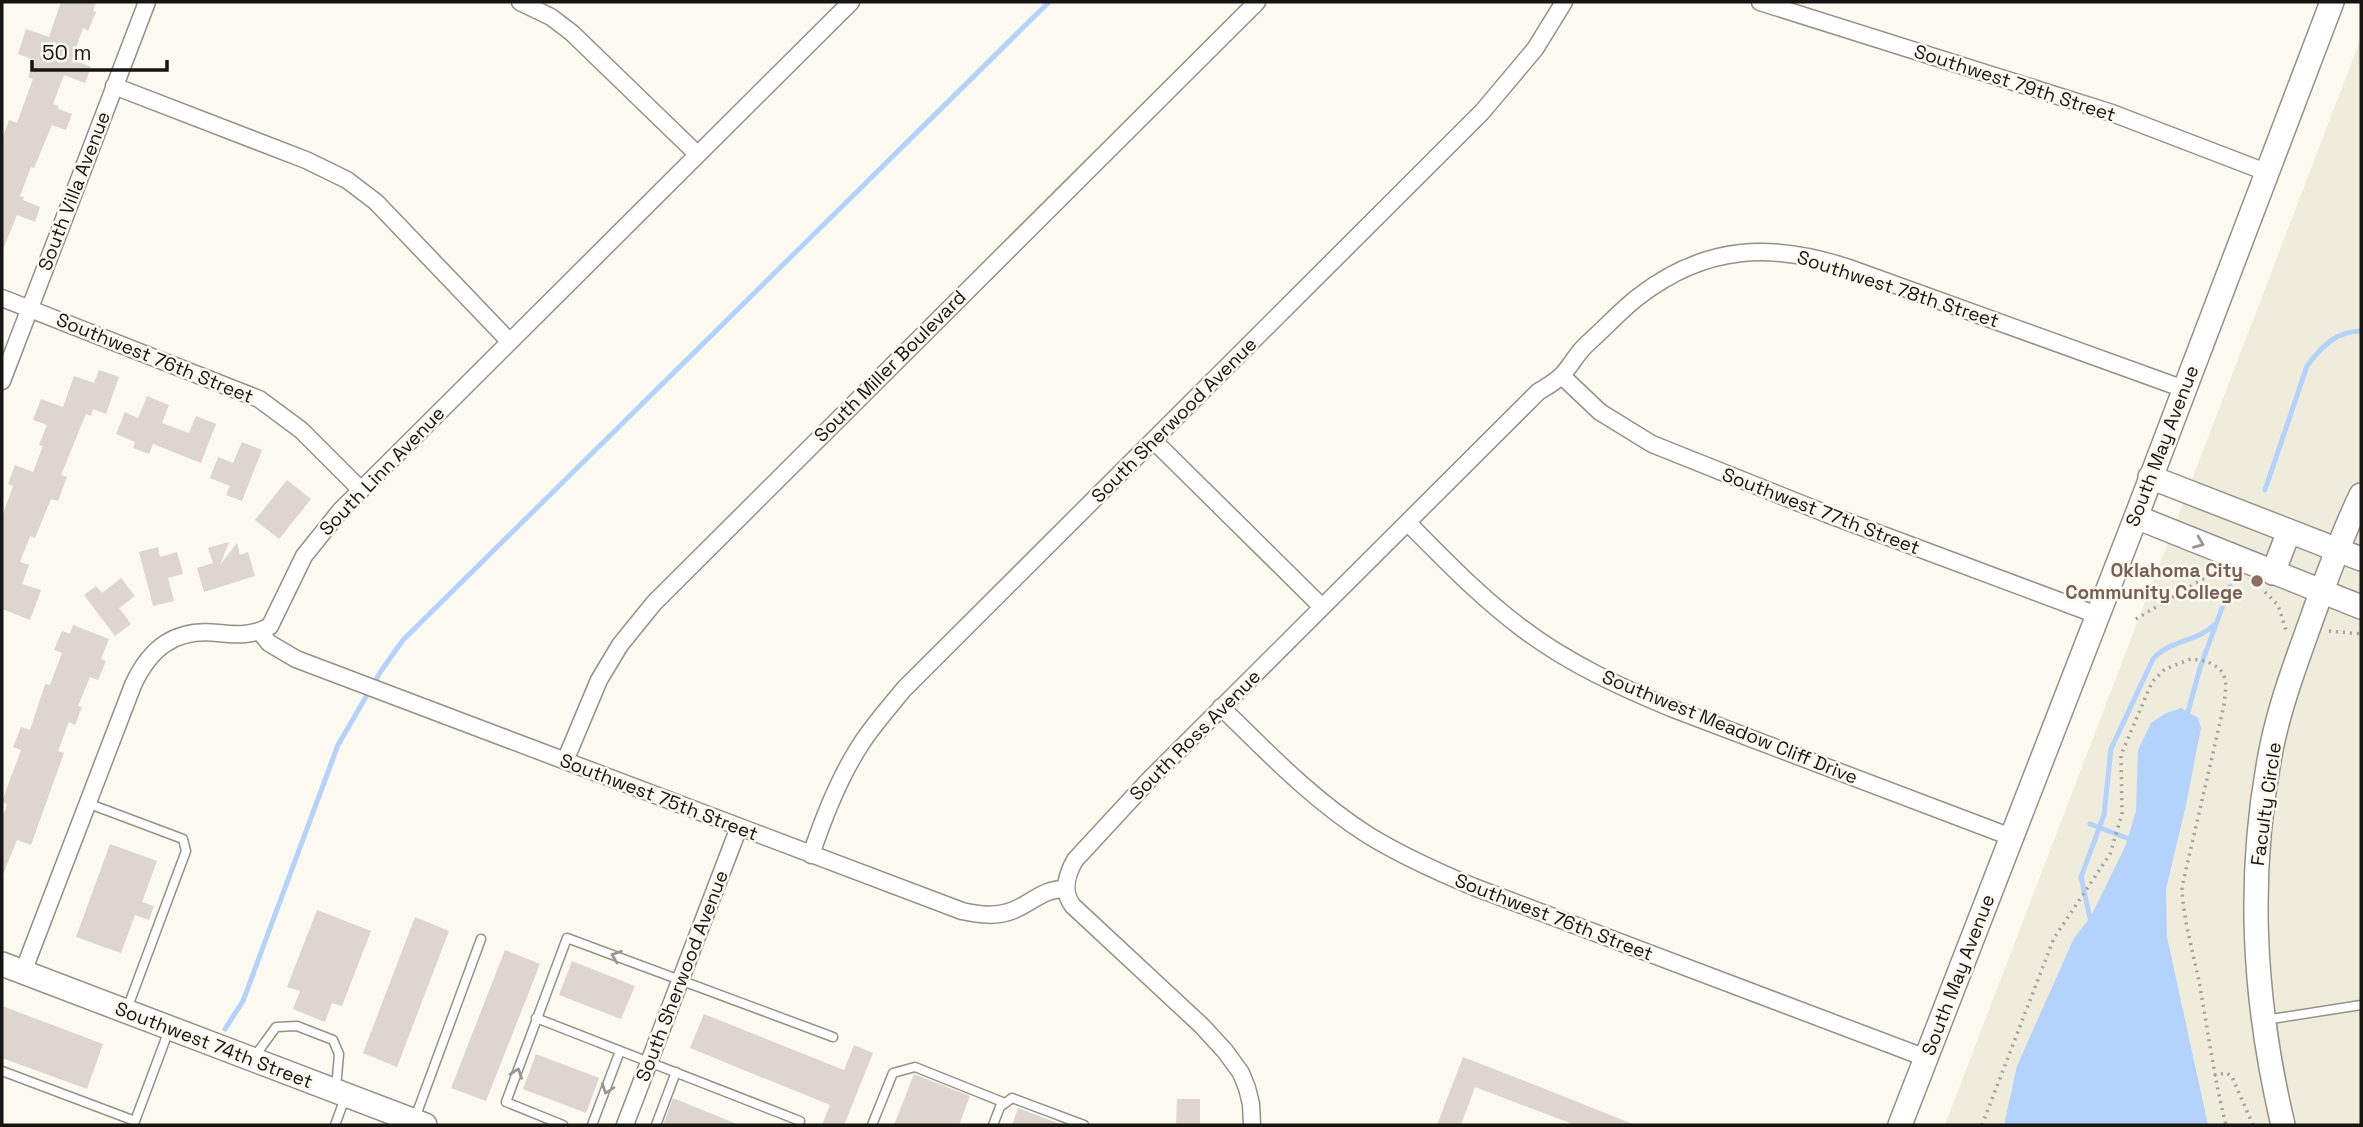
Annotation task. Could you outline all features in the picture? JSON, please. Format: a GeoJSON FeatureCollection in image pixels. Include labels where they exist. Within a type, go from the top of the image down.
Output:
{"type":"FeatureCollection","features":[{"type":"Feature","properties":{"kind":"main road","name":"South May Avenue"},"geometry":{"type":"LineString","coordinates":[[1900,1125],[2332,2]]}},
{"type":"Feature","properties":{"kind":"main road"},"geometry":{"type":"LineString","coordinates":[[2150,477],[2361,559]]}},
{"type":"Feature","properties":{"kind":"main road","name":"Faculty Circle"},"geometry":{"type":"LineString","coordinates":[[2283,1125],[2263,1021],[2255,920],[2262,803],[2272,744],[2287,687],[2337,550],[2361,495]]}},
{"type":"Feature","properties":{"kind":"main road"},"geometry":{"type":"LineString","coordinates":[[2136,517],[2361,607]]}},
{"type":"Feature","properties":{"kind":"main road"},"geometry":{"type":"LineString","coordinates":[[2273,573],[2288,531]]}},
{"type":"Feature","properties":{"kind":"main road","name":"Southwest 74th Street"},"geometry":{"type":"LineString","coordinates":[[12,968],[419,1123]]}},
{"type":"Feature","properties":{"kind":"street","name":"South Villa Avenue"},"geometry":{"type":"LineString","coordinates":[[2,381],[147,2]]}},
{"type":"Feature","properties":{"kind":"street"},"geometry":{"type":"LineString","coordinates":[[520,2],[551,17],[572,33],[697,154]]}},
{"type":"Feature","properties":{"kind":"street","name":"South Linn Avenue"},"geometry":{"type":"LineString","coordinates":[[260,632],[273,621],[299,565],[314,541],[340,510],[851,2]]}},
{"type":"Feature","properties":{"kind":"street","name":"South Miller Boulevard"},"geometry":{"type":"LineString","coordinates":[[565,761],[599,680],[620,646],[654,603],[1257,2]]}},
{"type":"Feature","properties":{"kind":"street","name":"South Sherwood Avenue"},"geometry":{"type":"LineString","coordinates":[[811,855],[821,824],[853,757],[904,689],[1482,112],[1535,49],[1563,2]]}},
{"type":"Feature","properties":{"kind":"street","name":"Southwest 79th Street"},"geometry":{"type":"LineString","coordinates":[[1760,2],[2112,113],[2266,172]]}},
{"type":"Feature","properties":{"kind":"street"},"geometry":{"type":"LineString","coordinates":[[114,86],[306,160],[347,180],[376,202],[510,342]]}},
{"type":"Feature","properties":{"kind":"street","name":"Southwest 78th Street"},"geometry":{"type":"LineString","coordinates":[[1562,376],[1581,350],[1636,299],[1659,282],[1702,261],[1768,251],[1802,254],[1838,264],[2184,389]]}},
{"type":"Feature","properties":{"kind":"street","name":"Southwest 76th Street"},"geometry":{"type":"LineString","coordinates":[[2,298],[259,399],[301,430],[361,490]]}},
{"type":"Feature","properties":{"kind":"street","name":"South Ross Avenue"},"geometry":{"type":"LineString","coordinates":[[1066,889],[1075,860],[1149,780],[1538,393],[1562,376]]}},
{"type":"Feature","properties":{"kind":"street","name":"Southwest 77th Street"},"geometry":{"type":"LineString","coordinates":[[1562,376],[1600,412],[1652,444],[1827,514],[2097,615]]}},
{"type":"Feature","properties":{"kind":"street"},"geometry":{"type":"LineString","coordinates":[[1153,440],[1322,607]]}},
{"type":"Feature","properties":{"kind":"street","name":"Southwest Meadow Cliff Drive"},"geometry":{"type":"LineString","coordinates":[[1408,523],[1514,623],[1608,680],[1671,708],[2011,837]]}},
{"type":"Feature","properties":{"kind":"street"},"geometry":{"type":"LineString","coordinates":[[12,968],[87,803],[133,685],[147,659],[180,636],[203,632],[231,635],[260,632]]}},
{"type":"Feature","properties":{"kind":"street","name":"Southwest 75th Street"},"geometry":{"type":"LineString","coordinates":[[260,632],[269,643],[287,654],[354,681],[942,905],[976,914],[1001,914],[1015,910],[1046,891],[1066,889]]}},
{"type":"Feature","properties":{"kind":"street","name":"Southwest 76th Street"},"geometry":{"type":"LineString","coordinates":[[1221,708],[1296,780],[1334,811],[1367,834],[1424,866],[1926,1058]]}},
{"type":"Feature","properties":{"kind":"street","name":"South Sherwood Avenue"},"geometry":{"type":"LineString","coordinates":[[625,1125],[739,827]]}},
{"type":"Feature","properties":{"kind":"street"},"geometry":{"type":"LineString","coordinates":[[1066,889],[1069,901],[1078,912],[1202,1026],[1234,1062],[1249,1095],[1252,1125]]}},
{"type":"Feature","properties":{"kind":"lane"},"geometry":{"type":"LineString","coordinates":[[87,803],[183,839],[186,851],[126,1011]]}},
{"type":"Feature","properties":{"kind":"lane"},"geometry":{"type":"LineString","coordinates":[[564,1125],[506,1102],[567,938],[833,1037]]}},
{"type":"Feature","properties":{"kind":"lane"},"geometry":{"type":"LineString","coordinates":[[419,1123],[481,939]]}},
{"type":"Feature","properties":{"kind":"lane"},"geometry":{"type":"LineString","coordinates":[[2263,1021],[2361,1005]]}},
{"type":"Feature","properties":{"kind":"lane"},"geometry":{"type":"LineString","coordinates":[[536,1018],[800,1121]]}},
{"type":"Feature","properties":{"kind":"lane"},"geometry":{"type":"LineString","coordinates":[[253,1059],[276,1027],[297,1026],[333,1040],[339,1054],[341,1093],[335,1125]]}},
{"type":"Feature","properties":{"kind":"lane"},"geometry":{"type":"LineString","coordinates":[[2,1071],[135,1121],[169,1028]]}},
{"type":"Feature","properties":{"kind":"lane"},"geometry":{"type":"LineString","coordinates":[[592,1125],[620,1051]]}},
{"type":"Feature","properties":{"kind":"lane"},"geometry":{"type":"LineString","coordinates":[[872,1125],[893,1073],[915,1067],[1005,1103]]}},
{"type":"Feature","properties":{"kind":"lane"},"geometry":{"type":"LineString","coordinates":[[656,1125],[676,1072]]}},
{"type":"Feature","properties":{"kind":"lane"},"geometry":{"type":"LineString","coordinates":[[993,1125],[1000,1107],[1012,1098],[1084,1125]]}},
{"type":"Feature","properties":{"kind":"path"},"geometry":{"type":"LineString","coordinates":[[2321,628],[2339,633],[2361,634]]}},
{"type":"Feature","properties":{"kind":"path"},"geometry":{"type":"LineString","coordinates":[[1982,1125],[2054,938],[2110,853],[2122,804],[2121,755],[2152,682],[2165,669],[2191,659],[2206,661],[2219,668],[2227,685],[2182,887],[2214,1075],[2226,1125]]}},
{"type":"Feature","properties":{"kind":"path"},"geometry":{"type":"LineString","coordinates":[[2214,1075],[2227,1073],[2232,1077],[2253,1125]]}},
{"type":"Feature","properties":{"kind":"shaded area","name":"Oklahoma City Community College"},"geometry":{"type":"Polygon","coordinates":[[[2361,38],[2361,1125],[1945,1125],[2361,38]]]}},
{"type":"Feature","properties":{"kind":"water"},"geometry":{"type":"Polygon","coordinates":[[[2181,708],[2198,718],[2201,728],[2166,889],[2167,937],[2208,1125],[2004,1125],[2017,1066],[2074,938],[2090,918],[2125,847],[2136,811],[2138,750],[2151,723],[2166,713],[2181,708]]]}},
{"type":"Feature","properties":{"kind":"building"},"geometry":{"type":"Polygon","coordinates":[[[61,2],[96,2],[93,11],[96,12],[88,31],[83,28],[72,59],[91,67],[85,83],[64,75],[53,104],[72,114],[66,130],[52,125],[20,196],[40,207],[35,222],[17,215],[2,252],[2,140],[9,120],[17,123],[33,79],[28,77],[35,60],[18,54],[26,29],[49,37],[61,2]]]}},
{"type":"Feature","properties":{"kind":"building"},"geometry":{"type":"Polygon","coordinates":[[[99,370],[119,377],[106,414],[93,409],[91,416],[86,414],[61,475],[67,477],[58,501],[51,499],[35,538],[30,536],[20,562],[29,565],[22,584],[41,590],[30,620],[2,609],[2,517],[13,486],[8,484],[15,465],[33,472],[43,446],[39,445],[47,425],[33,420],[41,399],[63,407],[74,376],[94,383],[99,370]]]}},
{"type":"Feature","properties":{"kind":"building"},"geometry":{"type":"Polygon","coordinates":[[[147,396],[169,405],[162,423],[189,433],[196,416],[216,424],[201,463],[153,444],[149,454],[133,448],[135,442],[116,434],[125,412],[138,418],[147,396]]]}},
{"type":"Feature","properties":{"kind":"building"},"geometry":{"type":"Polygon","coordinates":[[[242,442],[262,450],[242,501],[226,495],[230,486],[210,478],[218,457],[233,463],[242,442]]]}},
{"type":"Feature","properties":{"kind":"building"},"geometry":{"type":"Polygon","coordinates":[[[287,480],[311,499],[279,539],[255,520],[287,480]]]}},
{"type":"Feature","properties":{"kind":"building"},"geometry":{"type":"Polygon","coordinates":[[[229,542],[220,565],[237,543],[240,555],[248,552],[255,576],[204,592],[197,568],[213,563],[208,548],[229,542]]]}},
{"type":"Feature","properties":{"kind":"building"},"geometry":{"type":"Polygon","coordinates":[[[158,547],[160,557],[177,552],[183,574],[168,578],[174,601],[153,606],[139,552],[158,547]]]}},
{"type":"Feature","properties":{"kind":"building"},"geometry":{"type":"Polygon","coordinates":[[[121,578],[135,596],[119,608],[131,624],[115,636],[84,595],[96,586],[102,593],[121,578]]]}},
{"type":"Feature","properties":{"kind":"building"},"geometry":{"type":"Polygon","coordinates":[[[73,625],[109,639],[101,659],[106,661],[98,680],[90,677],[78,706],[82,707],[75,725],[69,722],[58,751],[64,753],[31,845],[17,840],[2,877],[2,818],[7,805],[2,801],[21,750],[13,747],[21,727],[30,730],[45,684],[50,685],[62,653],[54,650],[62,631],[70,634],[73,625]]]}},
{"type":"Feature","properties":{"kind":"building"},"geometry":{"type":"Polygon","coordinates":[[[110,844],[157,861],[142,902],[154,906],[149,920],[135,915],[121,953],[76,937],[110,844]]]}},
{"type":"Feature","properties":{"kind":"building"},"geometry":{"type":"Polygon","coordinates":[[[317,910],[371,931],[342,1006],[332,1003],[325,1022],[293,1009],[300,991],[287,987],[317,910]]]}},
{"type":"Feature","properties":{"kind":"building"},"geometry":{"type":"Polygon","coordinates":[[[415,917],[449,931],[397,1067],[363,1053],[415,917]]]}},
{"type":"Feature","properties":{"kind":"building"},"geometry":{"type":"Polygon","coordinates":[[[505,950],[540,964],[486,1101],[451,1088],[505,950]]]}},
{"type":"Feature","properties":{"kind":"building"},"geometry":{"type":"Polygon","coordinates":[[[572,961],[635,986],[621,1019],[559,995],[572,961]]]}},
{"type":"Feature","properties":{"kind":"building"},"geometry":{"type":"Polygon","coordinates":[[[2,1006],[103,1044],[87,1089],[2,1058],[2,1006]]]}},
{"type":"Feature","properties":{"kind":"building"},"geometry":{"type":"Polygon","coordinates":[[[704,1014],[844,1070],[854,1045],[873,1053],[844,1125],[822,1125],[830,1105],[690,1048],[704,1014]]]}},
{"type":"Feature","properties":{"kind":"building"},"geometry":{"type":"Polygon","coordinates":[[[536,1054],[599,1078],[586,1113],[523,1089],[536,1054]]]}},
{"type":"Feature","properties":{"kind":"building"},"geometry":{"type":"Polygon","coordinates":[[[1463,1057],[1635,1125],[1575,1125],[1475,1087],[1461,1125],[1437,1125],[1463,1057]]]}},
{"type":"Feature","properties":{"kind":"building"},"geometry":{"type":"Polygon","coordinates":[[[914,1074],[970,1096],[959,1125],[894,1125],[914,1074]]]}},
{"type":"Feature","properties":{"kind":"building"},"geometry":{"type":"Polygon","coordinates":[[[673,1098],[739,1125],[663,1125],[673,1098]]]}},
{"type":"Feature","properties":{"kind":"building"},"geometry":{"type":"Polygon","coordinates":[[[1177,1099],[1200,1099],[1200,1125],[1176,1125],[1177,1099]]]}},
{"type":"Feature","properties":{"kind":"building"},"geometry":{"type":"Polygon","coordinates":[[[1018,1108],[1060,1124],[1060,1125],[1012,1125],[1018,1108]]]}},
{"type":"Feature","properties":{"kind":"waterway"},"geometry":{"type":"LineString","coordinates":[[225,1029],[243,1001],[338,745],[381,671],[403,640],[1049,2]]}},
{"type":"Feature","properties":{"kind":"waterway"},"geometry":{"type":"LineString","coordinates":[[2265,490],[2307,366],[2330,341],[2344,334],[2361,331]]}},
{"type":"Feature","properties":{"kind":"waterway"},"geometry":{"type":"LineString","coordinates":[[2186,719],[2200,668],[2230,586]]}},
{"type":"Feature","properties":{"kind":"waterway"},"geometry":{"type":"LineString","coordinates":[[2090,918],[2081,877],[2104,815],[2111,749],[2153,659],[2167,648],[2200,635],[2214,625]]}},
{"type":"Feature","properties":{"kind":"waterway"},"geometry":{"type":"LineString","coordinates":[[2090,824],[2132,840]]}},
{"type":"Feature","properties":{"kind":"place","name":"Oklahoma City Community College"},"geometry":{"type":"Point","coordinates":[2257,581]}}]}
